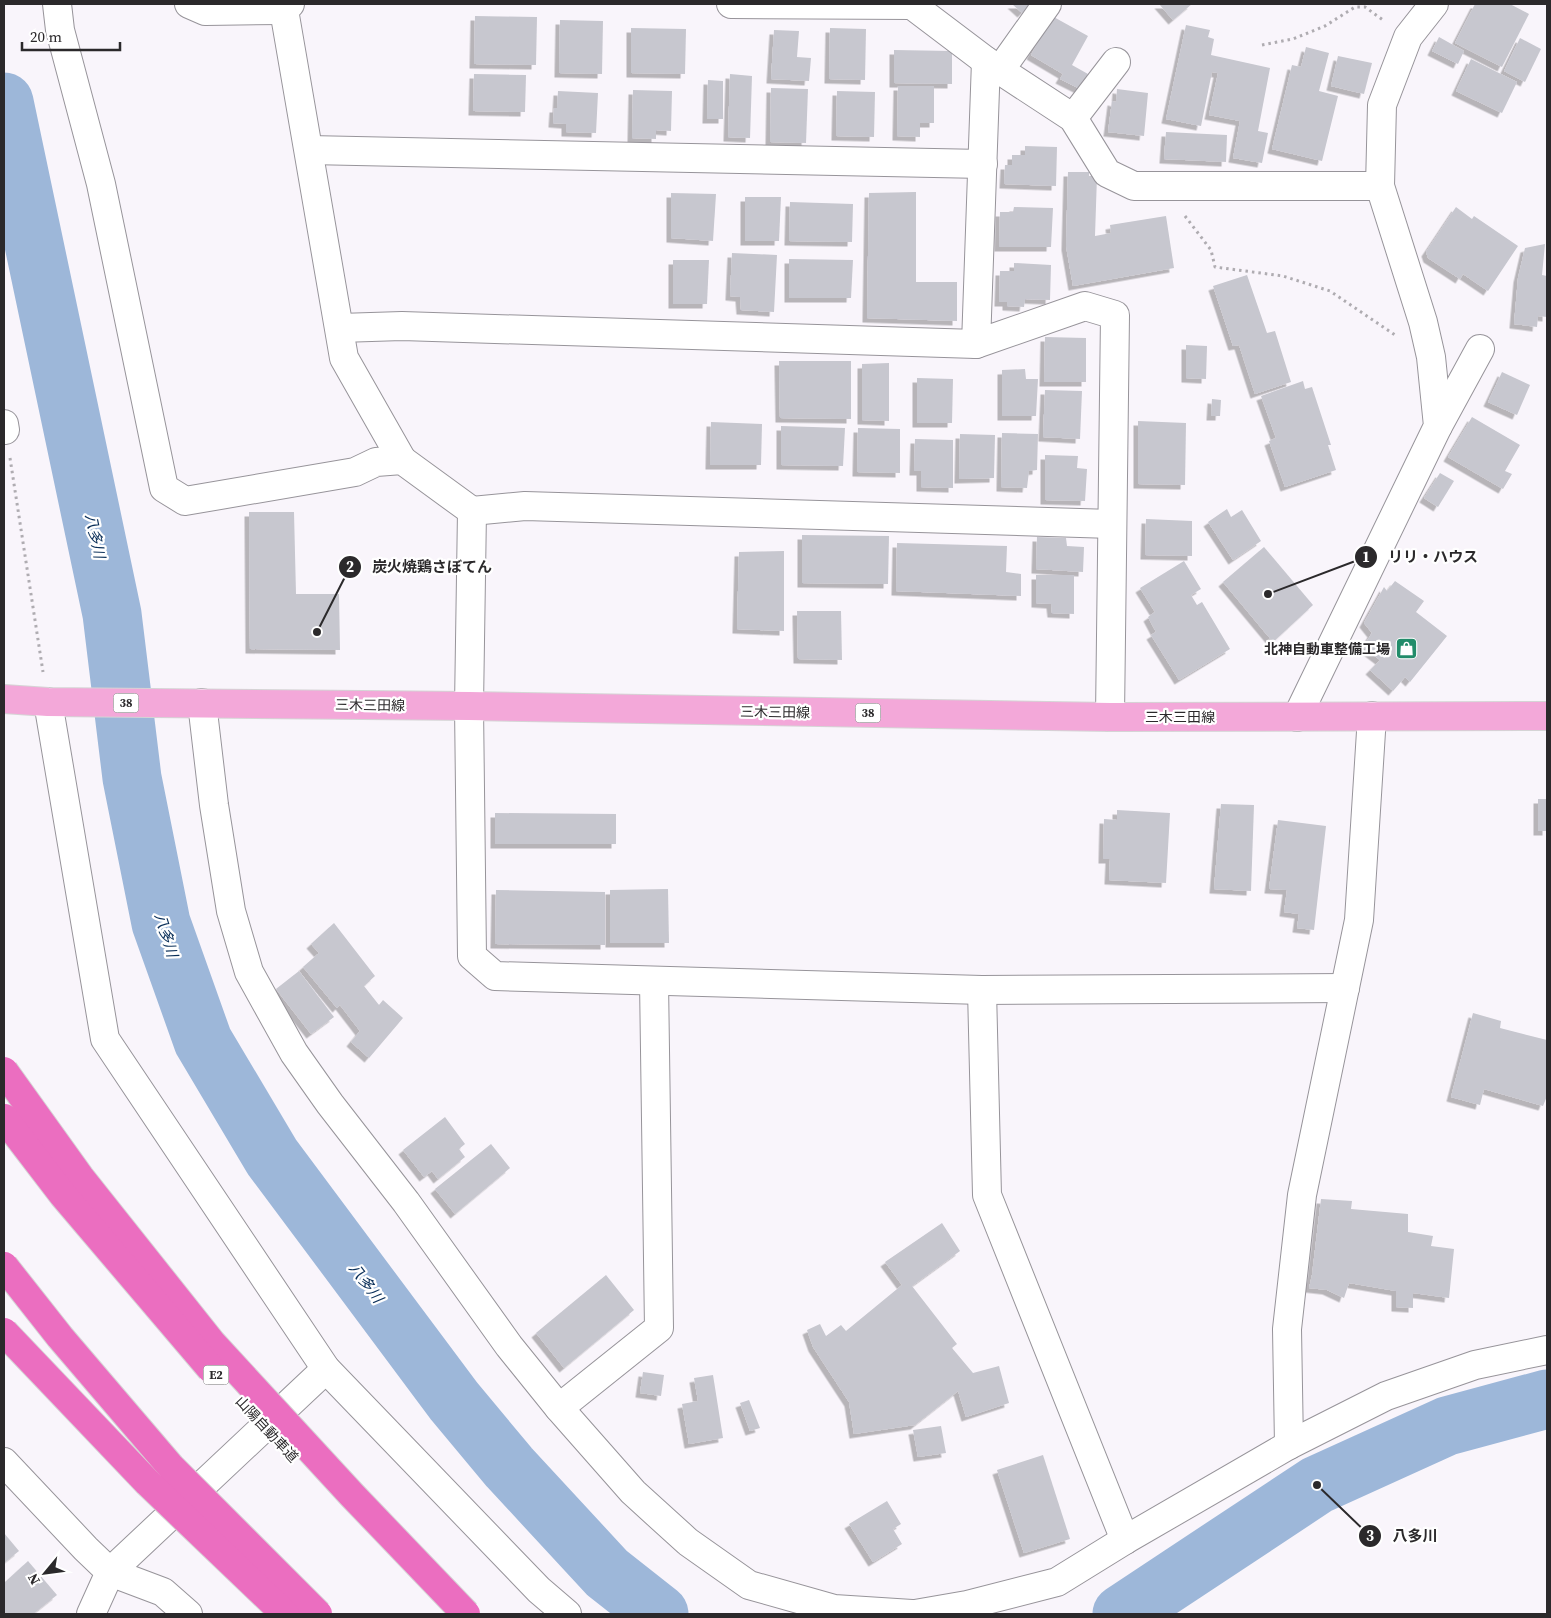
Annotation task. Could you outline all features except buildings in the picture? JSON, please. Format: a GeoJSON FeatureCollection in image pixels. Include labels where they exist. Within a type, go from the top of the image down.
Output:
{"type":"FeatureCollection","features":[{"type":"Feature","properties":{"kind":"highway"},"geometry":{"type":"LineString","coordinates":[[4,1072],[80,1177],[212,1342],[466,1614]]}},
{"type":"Feature","properties":{"kind":"highway","name":"山陽自動車道"},"geometry":{"type":"LineString","coordinates":[[4,1118],[63,1195],[198,1355],[338,1506],[448,1614]]}},
{"type":"Feature","properties":{"kind":"highway"},"geometry":{"type":"LineString","coordinates":[[4,1266],[60,1337],[171,1467],[318,1614]]}},
{"type":"Feature","properties":{"kind":"highway"},"geometry":{"type":"LineString","coordinates":[[4,1332],[148,1483],[285,1614]]}},
{"type":"Feature","properties":{"kind":"main road","name":"三木三田線"},"geometry":{"type":"LineString","coordinates":[[4,699],[56,702],[468,706],[1110,718],[1547,716]]}},
{"type":"Feature","properties":{"kind":"street"},"geometry":{"type":"LineString","coordinates":[[57,4],[60,30],[101,184],[164,488],[185,501],[355,472],[376,462],[402,460]]}},
{"type":"Feature","properties":{"kind":"street"},"geometry":{"type":"LineString","coordinates":[[189,4],[205,11],[285,6],[344,358],[402,460],[472,511],[525,506],[1112,524]]}},
{"type":"Feature","properties":{"kind":"street"},"geometry":{"type":"LineString","coordinates":[[731,4],[912,5],[993,66],[1073,118],[1107,173],[1134,186],[1380,186]]}},
{"type":"Feature","properties":{"kind":"street"},"geometry":{"type":"LineString","coordinates":[[976,344],[983,164],[993,66],[1047,4]]}},
{"type":"Feature","properties":{"kind":"street"},"geometry":{"type":"LineString","coordinates":[[1434,4],[1408,37],[1382,105],[1380,186],[1423,322],[1430,357],[1438,426]]}},
{"type":"Feature","properties":{"kind":"street"},"geometry":{"type":"LineString","coordinates":[[1073,118],[1116,62]]}},
{"type":"Feature","properties":{"kind":"street"},"geometry":{"type":"LineString","coordinates":[[309,150],[983,164]]}},
{"type":"Feature","properties":{"kind":"street"},"geometry":{"type":"LineString","coordinates":[[340,328],[402,326],[976,344],[1085,306],[1115,315],[1110,718]]}},
{"type":"Feature","properties":{"kind":"street"},"geometry":{"type":"LineString","coordinates":[[1297,717],[1438,426],[1480,349]]}},
{"type":"Feature","properties":{"kind":"street"},"geometry":{"type":"LineString","coordinates":[[472,511],[468,706],[472,956],[495,976],[982,990],[1345,988]]}},
{"type":"Feature","properties":{"kind":"street"},"geometry":{"type":"LineString","coordinates":[[56,702],[106,1039],[326,1369],[539,1590],[567,1614]]}},
{"type":"Feature","properties":{"kind":"street"},"geometry":{"type":"LineString","coordinates":[[195,703],[232,911],[249,972],[294,1053],[330,1104],[406,1202],[509,1346],[559,1408],[633,1492],[688,1542],[749,1585],[834,1609],[913,1614],[968,1610],[1057,1582],[1125,1540],[1289,1445],[1386,1396],[1475,1365],[1547,1350]]}},
{"type":"Feature","properties":{"kind":"street"},"geometry":{"type":"LineString","coordinates":[[1289,1445],[1287,1329],[1302,1195],[1359,920],[1372,716]]}},
{"type":"Feature","properties":{"kind":"street"},"geometry":{"type":"LineString","coordinates":[[559,1408],[658,1328],[654,981]]}},
{"type":"Feature","properties":{"kind":"street"},"geometry":{"type":"LineString","coordinates":[[982,990],[987,1195],[1125,1540]]}},
{"type":"Feature","properties":{"kind":"street"},"geometry":{"type":"LineString","coordinates":[[91,1614],[110,1572],[326,1369]]}},
{"type":"Feature","properties":{"kind":"street"},"geometry":{"type":"LineString","coordinates":[[4,1462],[79,1542],[110,1572],[163,1592],[188,1614]]}},
{"type":"Feature","properties":{"kind":"path"},"geometry":{"type":"LineString","coordinates":[[1262,44],[1293,39],[1326,26],[1355,6],[1364,7],[1408,37]]}},
{"type":"Feature","properties":{"kind":"path"},"geometry":{"type":"LineString","coordinates":[[1186,209],[1184,214],[1211,250],[1215,267],[1283,276],[1330,291],[1430,357]]}},
{"type":"Feature","properties":{"kind":"path"},"geometry":{"type":"LineString","coordinates":[[4,428],[56,702]]}},
{"type":"Feature","properties":{"kind":"waterway","name":"八多川"},"geometry":{"type":"LineString","coordinates":[[4,102],[112,614],[132,778],[161,923],[203,1041],[272,1157],[454,1401],[509,1467],[607,1573],[659,1614]]}},
{"type":"Feature","properties":{"kind":"waterway","name":"八多川"},"geometry":{"type":"LineString","coordinates":[[1122,1614],[1317,1485],[1447,1426],[1547,1399]]}},
{"type":"Feature","properties":{"kind":"place","name":"リリ・ハウス"},"geometry":{"type":"Point","coordinates":[1268,594]}},
{"type":"Feature","properties":{"kind":"place","name":"炭火焼鶏さぼてん"},"geometry":{"type":"Point","coordinates":[317,632]}},
{"type":"Feature","properties":{"kind":"place","name":"北神自動車整備工場"},"geometry":{"type":"Point","coordinates":[1406,649]}},
{"type":"Feature","properties":{"kind":"place","name":"八多川"},"geometry":{"type":"Point","coordinates":[1317,1485]}}]}
